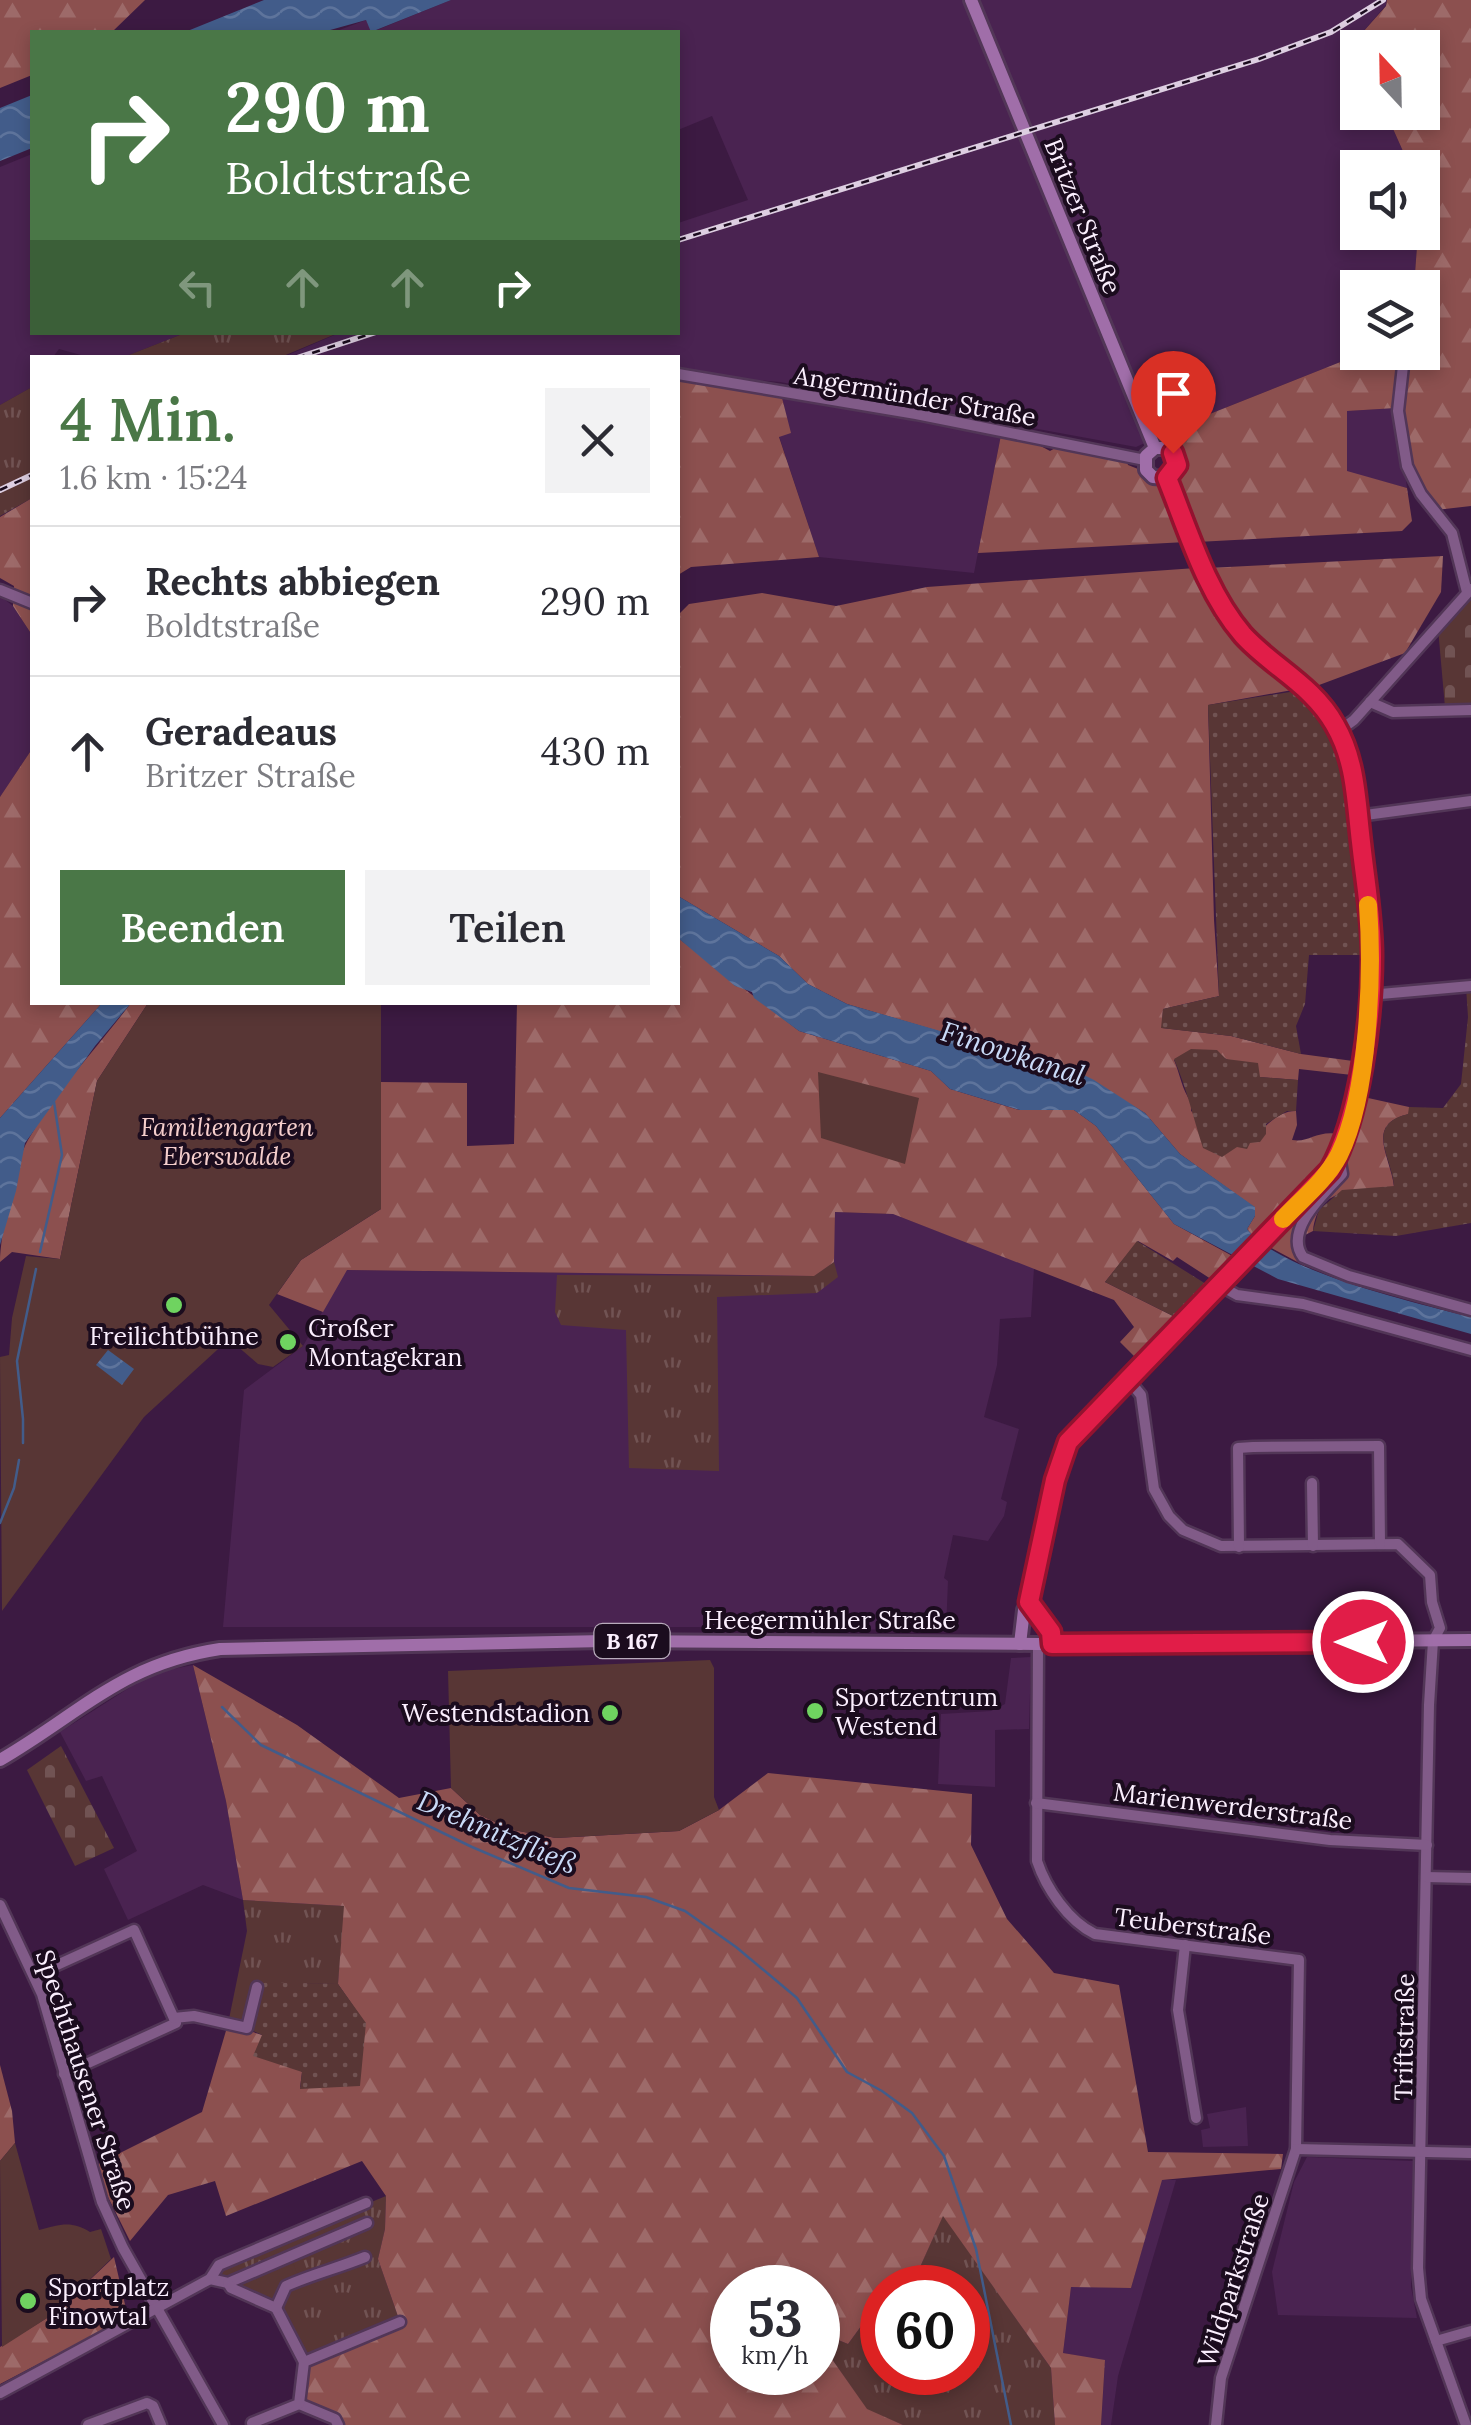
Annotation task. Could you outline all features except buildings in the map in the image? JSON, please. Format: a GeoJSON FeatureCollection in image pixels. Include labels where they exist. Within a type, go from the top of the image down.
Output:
{"type":"FeatureCollection","features":[{"type":"Feature","properties":{"kind":"main road","name":"Britzer Straße"},"geometry":{"type":"LineString","coordinates":[[971,0],[1155,448],[1166,448],[1176,456],[1176,469],[1167,478],[1157,479],[1149,474],[1145,460]]}},
{"type":"Feature","properties":{"kind":"main road"},"geometry":{"type":"LineString","coordinates":[[1145,460],[1155,448]]}},
{"type":"Feature","properties":{"kind":"main road","name":"Britzer Straße"},"geometry":{"type":"LineString","coordinates":[[1020,1644],[1024,1610],[1064,1449],[1074,1433],[1330,1170],[1352,1120],[1369,996],[1372,955],[1353,770],[1339,731],[1308,690],[1248,640],[1226,612],[1167,478]]}},
{"type":"Feature","properties":{"kind":"main road"},"geometry":{"type":"LineString","coordinates":[[1029,1602],[1051,1632],[1045,1644]]}},
{"type":"Feature","properties":{"kind":"main road","name":"Heegermühler Straße"},"geometry":{"type":"LineString","coordinates":[[0,1760],[123,1679],[162,1661],[190,1654],[283,1646],[1471,1640]]}},
{"type":"Feature","properties":{"kind":"street"},"geometry":{"type":"LineString","coordinates":[[1339,731],[1370,702],[1469,590],[1452,533],[1421,494],[1407,466],[1398,410],[1403,370]]}},
{"type":"Feature","properties":{"kind":"street","name":"Angermünder Straße"},"geometry":{"type":"LineString","coordinates":[[680,374],[916,414],[1145,460]]}},
{"type":"Feature","properties":{"kind":"street"},"geometry":{"type":"LineString","coordinates":[[0,590],[30,602]]}},
{"type":"Feature","properties":{"kind":"street"},"geometry":{"type":"LineString","coordinates":[[1370,702],[1393,712],[1471,710]]}},
{"type":"Feature","properties":{"kind":"street"},"geometry":{"type":"LineString","coordinates":[[1358,816],[1471,801]]}},
{"type":"Feature","properties":{"kind":"street"},"geometry":{"type":"LineString","coordinates":[[1369,996],[1471,986]]}},
{"type":"Feature","properties":{"kind":"street"},"geometry":{"type":"LineString","coordinates":[[1339,1155],[1342,1174],[1306,1214],[1297,1246],[1299,1252],[1349,1276],[1471,1310]]}},
{"type":"Feature","properties":{"kind":"street"},"geometry":{"type":"LineString","coordinates":[[1219,1286],[1237,1294],[1304,1304],[1471,1350]]}},
{"type":"Feature","properties":{"kind":"street"},"geometry":{"type":"LineString","coordinates":[[1127,1378],[1141,1396],[1152,1480],[1169,1516],[1196,1538],[1221,1546],[1240,1547],[1380,1544],[1379,1446],[1238,1448],[1240,1547]]}},
{"type":"Feature","properties":{"kind":"street"},"geometry":{"type":"LineString","coordinates":[[1312,1484],[1313,1546]]}},
{"type":"Feature","properties":{"kind":"street","name":"Triftstraße"},"geometry":{"type":"LineString","coordinates":[[1380,1544],[1403,1546],[1430,1575],[1432,1602],[1440,1628],[1433,1641],[1418,2268],[1421,2298],[1466,2425]]}},
{"type":"Feature","properties":{"kind":"street","name":"Teuberstraße"},"geometry":{"type":"LineString","coordinates":[[1045,1644],[1036,1803],[1037,1860],[1042,1875],[1074,1919],[1095,1934],[1299,1960]]}},
{"type":"Feature","properties":{"kind":"street","name":"Marienwerderstraße"},"geometry":{"type":"LineString","coordinates":[[1036,1803],[1330,1840],[1427,1845]]}},
{"type":"Feature","properties":{"kind":"street"},"geometry":{"type":"LineString","coordinates":[[1426,1877],[1471,1878]]}},
{"type":"Feature","properties":{"kind":"street","name":"Spechthausener Straße"},"geometry":{"type":"LineString","coordinates":[[0,1905],[36,1974],[102,2202],[223,2425]]}},
{"type":"Feature","properties":{"kind":"street"},"geometry":{"type":"LineString","coordinates":[[36,1974],[134,1930],[175,2020]]}},
{"type":"Feature","properties":{"kind":"street"},"geometry":{"type":"LineString","coordinates":[[1185,1945],[1178,2010],[1196,2118]]}},
{"type":"Feature","properties":{"kind":"street","name":"Wildparkstraße"},"geometry":{"type":"LineString","coordinates":[[1216,2425],[1221,2378],[1296,2149],[1299,1960]]}},
{"type":"Feature","properties":{"kind":"street"},"geometry":{"type":"LineString","coordinates":[[64,2074],[175,2020],[194,2016],[247,2028],[256,1987]]}},
{"type":"Feature","properties":{"kind":"street"},"geometry":{"type":"LineString","coordinates":[[1296,2149],[1471,2153]]}},
{"type":"Feature","properties":{"kind":"street"},"geometry":{"type":"LineString","coordinates":[[0,2392],[210,2279],[219,2265],[366,2203]]}},
{"type":"Feature","properties":{"kind":"street"},"geometry":{"type":"LineString","coordinates":[[344,2213],[352,2230]]}},
{"type":"Feature","properties":{"kind":"street"},"geometry":{"type":"LineString","coordinates":[[210,2279],[228,2282],[368,2223]]}},
{"type":"Feature","properties":{"kind":"street"},"geometry":{"type":"LineString","coordinates":[[276,2308],[286,2286],[366,2258]]}},
{"type":"Feature","properties":{"kind":"street"},"geometry":{"type":"LineString","coordinates":[[228,2282],[232,2288],[276,2308],[304,2362],[300,2404]]}},
{"type":"Feature","properties":{"kind":"street"},"geometry":{"type":"LineString","coordinates":[[304,2362],[400,2322]]}},
{"type":"Feature","properties":{"kind":"street"},"geometry":{"type":"LineString","coordinates":[[1436,2341],[1471,2330]]}},
{"type":"Feature","properties":{"kind":"street"},"geometry":{"type":"LineString","coordinates":[[88,2425],[146,2402],[153,2406],[161,2425]]}},
{"type":"Feature","properties":{"kind":"street"},"geometry":{"type":"LineString","coordinates":[[253,2425],[300,2404],[336,2419],[338,2425]]}},
{"type":"Feature","properties":{"kind":"shaded area"},"geometry":{"type":"Polygon","coordinates":[[[451,0],[1387,0],[1364,30],[1340,30],[1340,130],[1394,130],[1402,150],[1340,150],[1340,250],[1417,250],[1415,270],[1340,270],[1340,362],[1136,447],[780,382],[680,374],[680,355],[288,355],[334,335],[680,335],[680,222],[748,200],[712,116],[680,129],[680,30],[377,30],[451,0]]]}},
{"type":"Feature","properties":{"kind":"shaded area"},"geometry":{"type":"Polygon","coordinates":[[[366,20],[371,30],[339,30],[366,20]]]}},
{"type":"Feature","properties":{"kind":"shaded area"},"geometry":{"type":"Polygon","coordinates":[[[30,155],[30,335],[180,335],[129,355],[81,355],[59,349],[54,355],[30,355],[30,388],[0,405],[0,167],[30,155]]]}},
{"type":"Feature","properties":{"kind":"shaded area"},"geometry":{"type":"Polygon","coordinates":[[[781,394],[1001,435],[974,573],[819,557],[779,436],[790,433],[781,394]]]}},
{"type":"Feature","properties":{"kind":"shaded area"},"geometry":{"type":"Polygon","coordinates":[[[1396,408],[1407,488],[1347,472],[1346,411],[1396,408]]]}},
{"type":"Feature","properties":{"kind":"shaded area"},"geometry":{"type":"Polygon","coordinates":[[[0,596],[13,606],[30,632],[30,752],[0,797],[0,596]]]}},
{"type":"Feature","properties":{"kind":"shaded area"},"geometry":{"type":"Polygon","coordinates":[[[835,1212],[893,1214],[1034,1268],[1031,1317],[1000,1319],[997,1365],[984,1417],[1019,1429],[1001,1499],[1007,1502],[1004,1516],[988,1541],[953,1535],[944,1578],[948,1581],[946,1630],[817,1629],[768,1624],[223,1627],[244,1390],[303,1346],[346,1270],[813,1276],[833,1262],[835,1212]]]}},
{"type":"Feature","properties":{"kind":"shaded area"},"geometry":{"type":"Polygon","coordinates":[[[1031,1657],[1029,1729],[995,1730],[995,1787],[938,1784],[941,1714],[991,1711],[1005,1704],[1011,1658],[1031,1657]]]}},
{"type":"Feature","properties":{"kind":"shaded area"},"geometry":{"type":"Polygon","coordinates":[[[193,1665],[226,1801],[243,1900],[203,1885],[128,1920],[104,1869],[137,1851],[102,1776],[86,1781],[60,1732],[143,1679],[193,1665]]]}},
{"type":"Feature","properties":{"kind":"shaded area"},"geometry":{"type":"Polygon","coordinates":[[[1246,2107],[1248,2146],[1203,2147],[1201,2130],[1210,2128],[1207,2114],[1246,2107]]]}},
{"type":"Feature","properties":{"kind":"shaded area"},"geometry":{"type":"Polygon","coordinates":[[[1307,2157],[1413,2161],[1411,2287],[1417,2318],[1278,2315],[1272,2272],[1294,2182],[1307,2157]]]}},
{"type":"Feature","properties":{"kind":"shaded area"},"geometry":{"type":"Polygon","coordinates":[[[1161,2180],[1176,2180],[1118,2376],[1111,2425],[1101,2425],[1105,2361],[1063,2353],[1071,2286],[1131,2288],[1161,2180]]]}},
{"type":"Feature","properties":{"kind":"green space"},"geometry":{"type":"Polygon","coordinates":[[[0,0],[145,0],[114,30],[30,30],[30,76],[0,88],[0,0]]]}},
{"type":"Feature","properties":{"kind":"green space"},"geometry":{"type":"Polygon","coordinates":[[[1387,0],[1471,0],[1471,506],[1436,510],[1409,453],[1404,415],[1406,370],[1440,370],[1440,270],[1415,270],[1417,250],[1440,250],[1440,150],[1402,150],[1394,130],[1440,130],[1440,30],[1365,30],[1387,0]]]}},
{"type":"Feature","properties":{"kind":"green space"},"geometry":{"type":"Polygon","coordinates":[[[180,335],[333,335],[286,355],[129,355],[180,335]]]}},
{"type":"Feature","properties":{"kind":"green space"},"geometry":{"type":"Polygon","coordinates":[[[1340,362],[1340,370],[1399,370],[1396,408],[1347,411],[1347,471],[1407,488],[1412,521],[1402,531],[1197,542],[1175,482],[1175,447],[1192,421],[1340,362]]]}},
{"type":"Feature","properties":{"kind":"green space"},"geometry":{"type":"Polygon","coordinates":[[[680,374],[781,394],[791,433],[779,437],[819,557],[691,567],[680,574],[680,374]]]}},
{"type":"Feature","properties":{"kind":"green space"},"geometry":{"type":"Polygon","coordinates":[[[30,388],[30,499],[0,516],[0,405],[30,388]]]}},
{"type":"Feature","properties":{"kind":"green space"},"geometry":{"type":"Polygon","coordinates":[[[1001,435],[1050,451],[1057,447],[1127,462],[1161,487],[1186,542],[978,553],[1001,435]]]}},
{"type":"Feature","properties":{"kind":"green space"},"geometry":{"type":"Polygon","coordinates":[[[30,499],[30,632],[13,606],[14,586],[0,578],[0,517],[30,499]]]}},
{"type":"Feature","properties":{"kind":"green space"},"geometry":{"type":"Polygon","coordinates":[[[1443,556],[1441,592],[1405,653],[1311,688],[1239,624],[1208,568],[1443,556]]]}},
{"type":"Feature","properties":{"kind":"green space"},"geometry":{"type":"Polygon","coordinates":[[[1196,568],[1227,624],[1264,662],[1298,689],[1208,705],[1219,996],[1163,1009],[1162,1028],[1231,1036],[1301,1054],[1353,1061],[1352,1075],[1299,1069],[1298,1080],[1259,1077],[1219,1055],[1174,1060],[1191,1111],[1237,1147],[1287,1112],[1296,1111],[1292,1140],[1340,1134],[1323,1170],[1255,1238],[1247,1229],[1255,1216],[1254,1207],[1180,1154],[1145,1113],[1054,1060],[1006,1051],[847,1004],[808,984],[779,956],[680,897],[680,613],[689,604],[762,593],[836,606],[927,587],[1196,568]]]}},
{"type":"Feature","properties":{"kind":"green space"},"geometry":{"type":"Polygon","coordinates":[[[1467,597],[1471,601],[1471,704],[1445,707],[1438,628],[1467,597]]]}},
{"type":"Feature","properties":{"kind":"green space"},"geometry":{"type":"Polygon","coordinates":[[[1296,691],[1326,726],[1341,757],[1365,955],[1309,955],[1305,1004],[1296,1026],[1301,1054],[1231,1036],[1161,1028],[1163,1009],[1219,996],[1208,705],[1296,691]]]}},
{"type":"Feature","properties":{"kind":"green space"},"geometry":{"type":"Polygon","coordinates":[[[30,752],[30,1005],[100,1005],[0,1118],[0,797],[30,752]]]}},
{"type":"Feature","properties":{"kind":"green space"},"geometry":{"type":"Polygon","coordinates":[[[680,940],[799,1031],[931,1071],[950,1089],[1019,1110],[1074,1110],[1096,1126],[1174,1224],[1236,1258],[1214,1281],[1177,1257],[1173,1261],[1138,1241],[1105,1282],[1175,1317],[1134,1356],[1120,1342],[1134,1327],[1114,1300],[893,1214],[835,1212],[834,1262],[814,1276],[347,1270],[323,1312],[277,1294],[301,1260],[381,1209],[381,1082],[467,1083],[467,1146],[514,1144],[517,1005],[680,1005],[680,940]]]}},
{"type":"Feature","properties":{"kind":"green space"},"geometry":{"type":"Polygon","coordinates":[[[1471,986],[1471,1223],[1396,1236],[1313,1231],[1319,1210],[1342,1190],[1394,1186],[1384,1143],[1387,1126],[1408,1114],[1409,1107],[1443,1108],[1461,1084],[1468,1017],[1466,987],[1471,986]]]}},
{"type":"Feature","properties":{"kind":"green space"},"geometry":{"type":"Polygon","coordinates":[[[129,1005],[147,1005],[97,1081],[60,1259],[12,1252],[0,1262],[18,1165],[28,1140],[64,1087],[129,1005]]]}},
{"type":"Feature","properties":{"kind":"green space","name":"Familiengarten Eberswalde"},"geometry":{"type":"Polygon","coordinates":[[[147,1005],[381,1005],[381,1209],[301,1260],[269,1305],[303,1346],[273,1367],[258,1364],[229,1339],[144,1417],[2,1611],[0,1357],[9,1355],[12,1318],[26,1256],[60,1259],[97,1081],[147,1005]]]}},
{"type":"Feature","properties":{"kind":"green space"},"geometry":{"type":"Polygon","coordinates":[[[1191,1049],[1217,1050],[1226,1059],[1258,1063],[1260,1077],[1298,1080],[1296,1111],[1287,1111],[1266,1124],[1266,1134],[1260,1142],[1250,1143],[1247,1149],[1237,1147],[1222,1157],[1203,1148],[1174,1059],[1191,1049]]]}},
{"type":"Feature","properties":{"kind":"green space"},"geometry":{"type":"Polygon","coordinates":[[[818,1072],[919,1098],[905,1164],[821,1138],[818,1072]]]}},
{"type":"Feature","properties":{"kind":"green space"},"geometry":{"type":"Polygon","coordinates":[[[1359,1096],[1409,1107],[1409,1114],[1387,1125],[1384,1134],[1394,1187],[1343,1193],[1323,1204],[1313,1231],[1303,1236],[1305,1266],[1266,1245],[1338,1160],[1355,1120],[1359,1096]]]}},
{"type":"Feature","properties":{"kind":"green space"},"geometry":{"type":"Polygon","coordinates":[[[1137,1241],[1206,1284],[1175,1317],[1105,1282],[1137,1241]]]}},
{"type":"Feature","properties":{"kind":"green space"},"geometry":{"type":"Polygon","coordinates":[[[834,1262],[838,1277],[817,1293],[717,1297],[719,1471],[629,1468],[626,1330],[561,1325],[555,1312],[557,1275],[813,1276],[834,1262]]]}},
{"type":"Feature","properties":{"kind":"green space"},"geometry":{"type":"Polygon","coordinates":[[[710,1660],[714,1668],[714,1797],[719,1810],[679,1831],[556,1838],[513,1830],[480,1815],[451,1788],[448,1671],[710,1660]]]}},
{"type":"Feature","properties":{"kind":"green space"},"geometry":{"type":"Polygon","coordinates":[[[193,1665],[297,1725],[399,1798],[451,1788],[480,1815],[513,1830],[556,1838],[679,1831],[719,1810],[768,1773],[972,1794],[971,1845],[1007,1919],[1054,1973],[1119,1985],[1148,2152],[1283,2154],[1281,2169],[1162,2180],[1131,2288],[1071,2287],[1063,2353],[1105,2360],[1101,2425],[1055,2425],[1051,2368],[990,2282],[990,2265],[978,2265],[943,2216],[921,2265],[860,2265],[860,2328],[848,2344],[840,2341],[840,2265],[710,2265],[710,2395],[840,2395],[840,2371],[867,2409],[903,2425],[343,2425],[338,2416],[304,2400],[304,2362],[400,2322],[378,2259],[385,2229],[386,2196],[362,2161],[226,2216],[215,2181],[168,2195],[130,2241],[106,2193],[98,2164],[202,2112],[228,2024],[262,2035],[302,2072],[300,2088],[365,2023],[338,1984],[344,1906],[243,1900],[226,1801],[193,1665]]]}},
{"type":"Feature","properties":{"kind":"green space"},"geometry":{"type":"Polygon","coordinates":[[[61,1746],[114,1848],[75,1866],[27,1770],[61,1746]]]}},
{"type":"Feature","properties":{"kind":"green space"},"geometry":{"type":"Polygon","coordinates":[[[243,1900],[345,1906],[338,1984],[266,1983],[247,2028],[228,2024],[247,1931],[243,1900]]]}},
{"type":"Feature","properties":{"kind":"green space"},"geometry":{"type":"Polygon","coordinates":[[[266,1982],[338,1984],[366,2023],[360,2086],[300,2089],[302,2072],[253,2056],[262,2035],[247,2028],[257,1987],[266,1982]]]}},
{"type":"Feature","properties":{"kind":"green space"},"geometry":{"type":"Polygon","coordinates":[[[0,2065],[12,2111],[15,2143],[0,2161],[0,2065]]]}},
{"type":"Feature","properties":{"kind":"green space"},"geometry":{"type":"Polygon","coordinates":[[[15,2143],[39,2230],[65,2225],[90,2232],[101,2229],[111,2259],[55,2313],[2,2347],[0,2161],[15,2143]]]}},
{"type":"Feature","properties":{"kind":"green space"},"geometry":{"type":"Polygon","coordinates":[[[386,2196],[385,2229],[378,2259],[400,2322],[304,2362],[276,2308],[228,2283],[210,2279],[219,2265],[386,2196]]]}},
{"type":"Feature","properties":{"kind":"green space"},"geometry":{"type":"Polygon","coordinates":[[[943,2215],[978,2265],[921,2265],[943,2215]]]}},
{"type":"Feature","properties":{"kind":"green space"},"geometry":{"type":"Polygon","coordinates":[[[290,2256],[300,2280],[286,2286],[276,2308],[228,2283],[290,2256]]]}},
{"type":"Feature","properties":{"kind":"green space"},"geometry":{"type":"Polygon","coordinates":[[[114,2257],[127,2313],[94,2335],[0,2384],[0,2347],[55,2313],[114,2257]]]}},
{"type":"Feature","properties":{"kind":"green space"},"geometry":{"type":"Polygon","coordinates":[[[990,2282],[1051,2368],[1055,2425],[903,2425],[867,2410],[840,2371],[840,2341],[848,2344],[860,2328],[860,2395],[990,2395],[990,2282]]]}},
{"type":"Feature","properties":{"kind":"water"},"geometry":{"type":"Polygon","coordinates":[[[264,0],[451,0],[376,30],[370,30],[366,20],[330,30],[190,30],[264,0]]]}},
{"type":"Feature","properties":{"kind":"water"},"geometry":{"type":"Polygon","coordinates":[[[30,96],[30,149],[0,161],[0,108],[30,96]]]}},
{"type":"Feature","properties":{"kind":"water","name":"Finowkanal"},"geometry":{"type":"Polygon","coordinates":[[[680,897],[779,956],[808,984],[847,1004],[1054,1060],[1094,1080],[1145,1113],[1180,1154],[1255,1207],[1255,1216],[1247,1229],[1263,1244],[1288,1259],[1351,1284],[1471,1317],[1471,1334],[1278,1279],[1174,1224],[1096,1126],[1074,1110],[1020,1110],[950,1089],[931,1071],[799,1031],[754,998],[752,992],[735,986],[680,940],[680,897]]]}},
{"type":"Feature","properties":{"kind":"water"},"geometry":{"type":"Polygon","coordinates":[[[100,1005],[129,1005],[25,1143],[0,1245],[0,1118],[100,1005]]]}},
{"type":"Feature","properties":{"kind":"water"},"geometry":{"type":"Polygon","coordinates":[[[108,1350],[134,1369],[122,1385],[96,1365],[108,1350]]]}},
{"type":"Feature","properties":{"kind":"waterway"},"geometry":{"type":"LineString","coordinates":[[40,1252],[62,1155],[54,1102]]}},
{"type":"Feature","properties":{"kind":"waterway","name":"Drehnitzfließ"},"geometry":{"type":"LineString","coordinates":[[23,1443],[17,1361],[36,1269]]}},
{"type":"Feature","properties":{"kind":"waterway","name":"Drehnitzfließ"},"geometry":{"type":"LineString","coordinates":[[0,1523],[14,1488],[19,1460]]}},
{"type":"Feature","properties":{"kind":"waterway","name":"Drehnitzfließ"},"geometry":{"type":"LineString","coordinates":[[222,1707],[261,1745],[472,1847],[569,1888],[646,1897],[685,1911],[797,1998],[847,2072],[912,2113],[944,2156],[976,2249],[1011,2425]]}},
{"type":"Feature","properties":{"kind":"railway"},"geometry":{"type":"LineString","coordinates":[[680,239],[1259,59],[1331,32],[1383,0]]}},
{"type":"Feature","properties":{"kind":"railway"},"geometry":{"type":"LineString","coordinates":[[306,355],[367,335]]}},
{"type":"Feature","properties":{"kind":"railway"},"geometry":{"type":"LineString","coordinates":[[0,490],[30,476]]}},
{"type":"Feature","properties":{"kind":"slow traffic"},"geometry":{"type":"LineString","coordinates":[[1283,1219],[1330,1170],[1352,1120],[1372,955],[1368,905]]}},
{"type":"Feature","properties":{"kind":"place","name":"Freilichtbühne"},"geometry":{"type":"Point","coordinates":[174,1305]}},
{"type":"Feature","properties":{"kind":"place","name":"Großer Montagekran"},"geometry":{"type":"Point","coordinates":[288,1342]}},
{"type":"Feature","properties":{"kind":"place","name":"Sportzentrum Westend"},"geometry":{"type":"Point","coordinates":[815,1711]}},
{"type":"Feature","properties":{"kind":"place","name":"Westendstadion"},"geometry":{"type":"Point","coordinates":[610,1713]}},
{"type":"Feature","properties":{"kind":"place","name":"Sportplatz Finowtal"},"geometry":{"type":"Point","coordinates":[28,2301]}},
{"type":"Feature","properties":{"kind":"route"},"geometry":{"type":"LineString","coordinates":[[1173,453],[1177,465],[1167,478],[1226,612],[1258,650],[1308,690],[1332,719],[1347,749],[1357,798],[1372,955],[1359,1076],[1352,1120],[1330,1170],[1068,1442],[1055,1480],[1029,1602],[1051,1632],[1052,1644],[1363,1642]]}}]}
